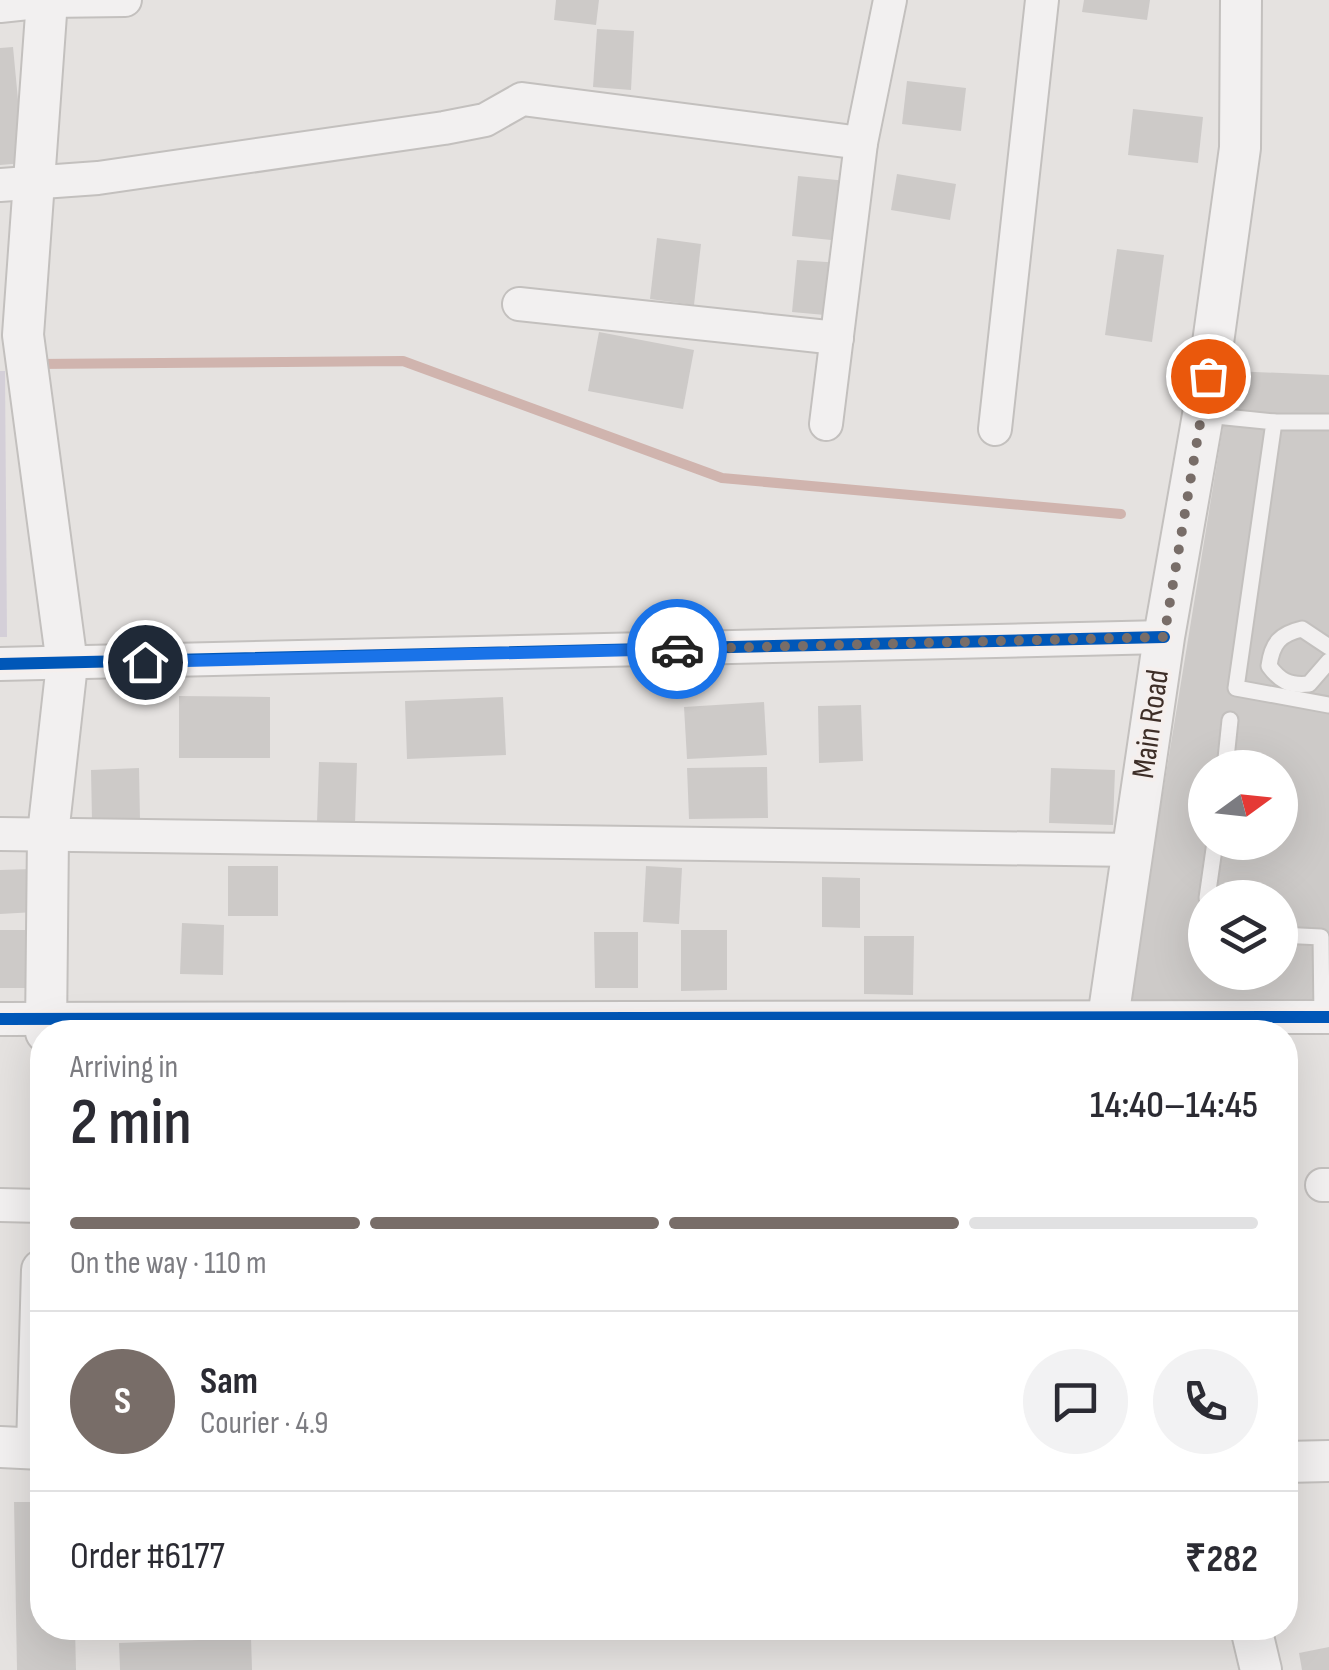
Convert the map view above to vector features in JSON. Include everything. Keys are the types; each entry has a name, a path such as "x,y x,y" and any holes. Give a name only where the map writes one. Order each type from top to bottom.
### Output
{"street":[{"path":"0,6 47,0 126,0"},
{"path":"46,1020 48,834 67,664 23,335 17,183 47,0"},
{"path":"826,424 861,143 890,0"},
{"path":"995,429 1042,0"},
{"name":"Main Road","path":"1108,1020 1164,637 1204,414 1240,148 1241,0"},
{"path":"17,183 98,178 444,128 485,120 522,99 861,143"},
{"path":"518,304 837,338"},
{"path":"0,664 1164,637"},
{"path":"0,834 1132,850"},
{"path":"1216,1020 1325,1016"},
{"path":"0,1020 30,1024"},
{"path":"0,1205 30,1206"},
{"path":"27,1448 30,1412"},
{"path":"1298,1462 1329,1461"},
{"path":"1255,1640 1261,1670"}],"lane":[{"path":"1204,414 1274,422 1329,422"},
{"path":"1274,422 1236,688 1289,690 1329,704"},
{"path":"1289,690 1269,666 1272,649 1283,634 1302,628 1329,647"},
{"path":"1289,690 1309,684 1329,661"},
{"path":"1227,750 1230,720"},
{"path":"1298,936 1320,937 1325,1016"}],"shaded area":[{"path":"0,371 5,371 7,637 0,637"}],"building":[{"path":"556,0 599,0 596,25 554,20"},
{"path":"1084,0 1150,0 1147,20 1082,12"},
{"path":"597,29 634,31 631,90 593,87"},
{"path":"13,47 24,163 0,165 0,48"},
{"path":"907,81 966,88 961,131 902,124"},
{"path":"1133,109 1203,117 1198,163 1128,155"},
{"path":"897,174 956,184 950,220 891,210"},
{"path":"798,176 847,181 841,241 792,236"},
{"path":"657,238 701,244 694,305 650,299"},
{"path":"1117,249 1164,255 1152,342 1105,335"},
{"path":"797,260 841,263 836,316 792,312"},
{"path":"599,332 694,350 683,409 588,391"},
{"path":"1232,371 1329,375 1329,1002 1129,1000"},
{"path":"179,696 270,697 270,758 179,758"},
{"path":"503,697 506,755 407,759 405,701"},
{"path":"764,702 767,755 687,759 684,707"},
{"path":"861,705 863,761 819,763 818,706"},
{"path":"319,762 357,763 355,824 317,822"},
{"path":"767,767 768,818 689,819 687,768"},
{"path":"139,768 140,820 92,821 91,770"},
{"path":"1051,768 1115,770 1113,825 1049,823"},
{"path":"228,866 278,866 278,916 228,916"},
{"path":"646,866 682,868 679,924 643,922"},
{"path":"33,869 35,912 0,914 0,870"},
{"path":"822,877 860,878 860,928 822,927"},
{"path":"182,923 224,925 223,975 180,974"},
{"path":"0,930 38,930 38,988 0,988"},
{"path":"681,930 727,930 727,990 681,991"},
{"path":"594,932 638,932 638,988 595,988"},
{"path":"864,936 914,936 913,995 864,994"},
{"path":"14,1502 30,1502 30,1640 75,1640 76,1670 17,1670"},
{"path":"251,1640 252,1670 120,1670 119,1643"},
{"path":"1329,1647 1329,1670 1302,1670 1299,1653"}],"waterway":[{"path":"35,364 403,361 722,478 1121,514"}],"cycle path":[{"path":"0,664 1164,637"},
{"path":"0,1019 1329,1017"}],"way so far":[{"path":"677,649 1164,637 1208,376"}],"route":[{"path":"145,662 677,649"}]}
